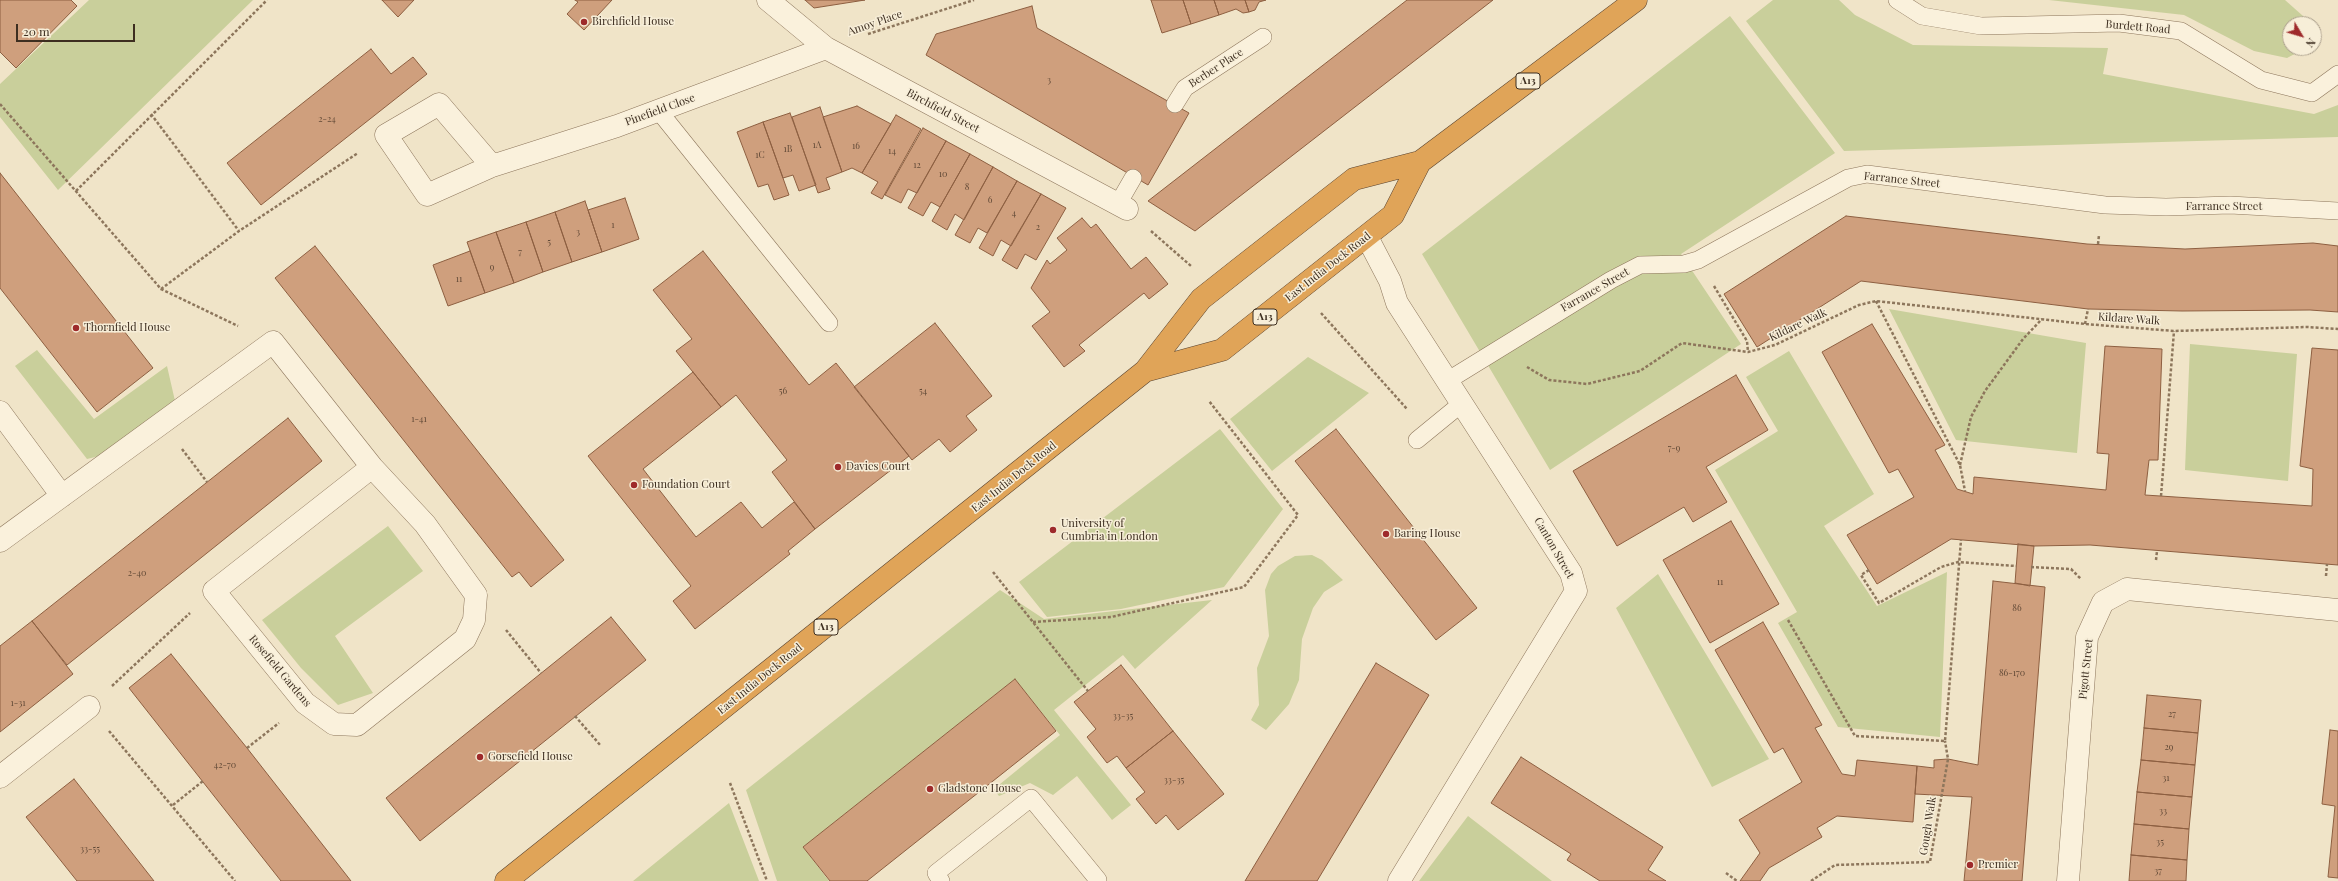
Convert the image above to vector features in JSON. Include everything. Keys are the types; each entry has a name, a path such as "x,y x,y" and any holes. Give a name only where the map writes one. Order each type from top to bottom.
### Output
{"highway":[{"name":"East India Dock Road","path":"506,881 1145,371 1201,299 1354,179 1420,162 1636,0"},
{"name":"East India Dock Road","path":"1145,371 1222,350 1393,215 1420,162"}],"street":[{"name":"Birchfield Street","path":"768,0 826,48 1122,207"},
{"name":"Pinefield Close","path":"386,135 427,194 492,166 658,110 826,48"},
{"path":"386,135 439,104 492,166"},
{"name":"Canton Street","path":"1367,237 1390,281 1397,304 1567,567 1576,591 1399,881"},
{"path":"0,541 273,342 372,467 424,524 476,595"},
{"path":"0,412 62,496"},
{"path":"214,591 372,467"},
{"path":"2103,602 2127,589 2338,610"},
{"name":"Rosefield Gardens","path":"214,591 305,703 334,724 358,725 465,639 474,620 476,595"},
{"name":"Pigott Street","path":"2068,881 2087,637 2103,602"},
{"path":"0,777 89,707"}],"lane":[{"name":"Burdett Road","path":"1897,0 1922,16 1981,26 2119,23 2182,31 2212,52 2261,80 2312,93 2338,74"},
{"name":"Berber Place","path":"1175,104 1185,88 1264,37"},
{"path":"658,110 830,324"},
{"name":"Farrance Street","path":"1447,381 1591,292 1640,265 1684,264 1698,260 1848,178 1867,174 2105,205 2166,207 2230,205 2338,211"},
{"path":"1122,207 1133,178"},
{"path":"1417,440 1462,404"},
{"path":"941,881 936,872 1031,798 1098,880 1097,881"}],"path":[{"path":"76,191 151,114 267,0"},
{"name":"Amoy Place","path":"826,48 974,0"},
{"path":"0,104 161,289 273,342"},
{"path":"151,114 239,231"},
{"path":"161,289 239,231 386,135"},
{"path":"1148,228 1193,267"},
{"path":"1698,260 1747,341 1748,352"},
{"path":"1876,301 1960,465 1965,491"},
{"name":"Kildare Walk","path":"1523,365 1549,380 1587,384 1640,371 1682,343 1748,352 1775,345 1859,305 1876,301 2085,324 2174,330 2307,326 2338,329"},
{"path":"2085,324 2088,309"},
{"path":"1320,312 1410,412"},
{"path":"1960,465 1971,417 1985,391 2023,339 2042,319"},
{"name":"Kildare Walk","path":"2161,496 2174,330"},
{"path":"1033,622 1111,617 1244,587 1298,515 1209,401"},
{"path":"161,424 207,482"},
{"path":"1788,620 1855,736 1945,741 1958,562 1961,540"},
{"path":"1869,570 1861,575 1879,603 1941,567 1958,562 2016,566"},
{"path":"2031,567 2071,569 2103,602"},
{"path":"993,572 1088,691"},
{"path":"214,591 89,707 235,881"},
{"path":"476,595 541,673"},
{"path":"246,748 305,703"},
{"path":"575,716 601,746"},
{"name":"Gough Walk","path":"1811,881 1835,865 1930,862 1948,759 1945,741"},
{"path":"172,805 203,782"},
{"path":"730,783 767,881"},
{"path":"1726,873 1737,881"}],"green space":[{"path":"89,0 253,0 58,190 0,117 0,84"},
{"path":"1773,0 1839,0 1855,15 1913,45 2108,48 2103,74 2314,114 2338,105 2338,137 1844,151 1746,21"},
{"path":"2049,0 2285,0 2303,16 2282,16 2282,56 2291,56 2287,58 2254,51 2184,15"},
{"path":"1730,16 1835,153 1681,254 1741,344 1550,470 1422,254"},
{"path":"1889,309 2086,343 2077,453 1956,440"},
{"path":"2190,344 2297,354 2288,481 2185,470"},
{"path":"37,350 94,419 167,366 175,401 103,455 87,459 15,366"},
{"path":"1789,351 1874,494 1824,526 1877,606 1947,572 1940,737 1838,727 1778,623 1797,612 1715,470 1778,431 1746,377"},
{"path":"1308,357 1369,393 1272,471 1230,419"},
{"path":"1220,429 1283,509 1224,587 1121,609 1047,617 1019,582"},
{"path":"388,526 423,571 335,636 373,693 338,705 301,668 262,620"},
{"path":"1312,555 1322,560 1343,580 1324,592 1313,608 1302,639 1299,680 1289,704 1266,730 1251,720 1259,705 1257,668 1269,636 1265,590 1271,574 1278,566 1295,556"},
{"path":"1658,574 1769,759 1712,787 1616,608"},
{"path":"1000,590 1044,619 1212,600 1135,669 1123,655 1054,710 1131,805 1112,820 1077,776 1053,795 1030,783 999,796 994,789 1060,735 1015,679 803,847 829,881 777,881 746,790"},
{"path":"729,803 759,881 633,881"},
{"path":"1468,816 1552,881 1419,881"}],"building":[{"path":"0,0 71,0 77,6 16,68 0,52"},
{"path":"382,0 414,0 398,17"},
{"name":"Birchfield House","path":"575,0 612,0 584,30 567,14 578,2"},
{"path":"805,0 865,0 814,8"},
{"path":"1151,0 1183,0 1191,24 1162,33"},
{"path":"1183,0 1214,0 1219,15 1191,24"},
{"path":"1214,0 1245,0 1249,12 1243,13 1236,9 1219,15"},
{"path":"1245,0 1266,0 1259,2 1255,10 1249,12"},
{"path":"1407,0 1493,0 1195,231 1148,201"},
{"path":"1032,6 1037,28 1189,113 1148,185 926,55 936,34"},
{"path":"371,49 391,74 413,57 427,74 261,205 227,163"},
{"path":"857,106 891,124 862,173 852,168 842,172 823,117"},
{"path":"820,107 842,172 826,178 830,189 818,193 792,117"},
{"path":"790,113 816,185 799,191 793,175 783,178 763,122"},
{"path":"896,115 921,129 882,199 871,193 878,182 862,173"},
{"path":"763,122 789,195 774,200 768,184 758,187 737,132"},
{"path":"923,128 946,141 917,193 908,189 901,203 885,195"},
{"path":"946,141 970,154 940,207 931,202 923,216 908,208"},
{"path":"970,154 993,167 964,220 955,214 947,230 932,221"},
{"path":"993,167 1017,181 987,233 978,228 970,243 955,235"},
{"name":"Thornfield House","path":"0,173 153,368 97,412 0,288"},
{"path":"1017,181 1041,194 1011,246 1001,240 993,256 979,248"},
{"path":"1041,194 1066,208 1036,260 1025,254 1017,269 1002,260"},
{"path":"625,198 639,239 602,252 588,210"},
{"path":"585,201 602,252 572,262 555,212"},
{"path":"555,212 572,262 543,272 526,222"},
{"path":"1846,216 2087,244 2185,249 2313,243 2338,246 2338,312 2310,310 2182,311 2088,309 1861,281 1757,347 1724,294"},
{"path":"1082,218 1091,228 1096,224 1131,269 1146,257 1168,284 1149,299 1144,293 1079,345 1085,351 1064,367 1032,326 1050,312 1031,288 1047,260 1050,264 1067,250 1057,238"},
{"path":"526,222 543,272 514,283 496,232"},
{"path":"496,232 514,283 485,293 467,242"},
{"path":"315,246 564,560 531,587 519,572 512,577 275,278"},
{"path":"470,251 485,293 448,306 433,265"},
{"name":"Davies Court","path":"703,251 809,385 836,363 909,456 815,529 772,472 787,460 736,395 721,407 676,351 692,339 653,290"},
{"path":"935,323 992,396 966,416 977,430 950,452 939,439 912,460 854,387"},
{"path":"1872,324 1945,445 1935,450 1957,489 1973,494 1974,477 2106,490 2109,454 2097,453 2105,346 2162,349 2158,460 2149,460 2145,495 2312,506 2313,469 2300,466 2312,348 2338,350 2338,565 2090,545 2034,546 1951,539 1877,584 1847,535 1914,497 1898,469 1889,473 1822,352"},
{"name":"Foundation Court","path":"693,372 721,407 643,469 696,537 741,502 762,528 794,502 815,529 788,551 790,554 695,629 673,601 691,586 588,456"},
{"path":"1736,375 1768,430 1706,467 1727,502 1693,522 1684,507 1617,546 1573,471"},
{"path":"288,418 322,461 67,665 32,621"},
{"name":"Baring House","path":"1336,429 1477,608 1436,640 1295,461"},
{"path":"1731,521 1779,604 1710,643 1663,560"},
{"path":"2018,544 2034,546 2030,586 2015,583"},
{"path":"1993,581 2045,587 2022,881 1964,881 1972,797 1915,794 1917,766 1934,768 1934,760 1948,759 1978,765"},
{"name":"Gorsefield House","path":"611,617 646,660 420,841 386,798"},
{"path":"32,621 73,674 0,732 0,646"},
{"path":"1763,622 1822,725 1815,728 1842,774 1855,776 1857,760 1917,766 1913,822 1837,816 1817,828 1822,837 1769,868 1760,881 1740,881 1760,853 1739,820 1802,782 1783,748 1774,753 1715,650"},
{"path":"171,654 351,881 281,881 129,688"},
{"path":"1376,663 1429,695 1317,881 1245,881"},
{"path":"1121,665 1173,731 1126,768 1117,756 1107,763 1087,737 1096,729 1074,702"},
{"name":"Gladstone House","path":"1015,679 1056,731 867,881 830,881 803,847"},
{"path":"2147,695 2201,700 2198,733 2144,728"},
{"path":"2144,728 2198,733 2195,765 2141,760"},
{"path":"2330,730 2338,731 2338,878 2328,877 2335,806 2322,804"},
{"path":"1173,731 1224,794 1178,830 1166,815 1156,824 1136,799 1145,792 1126,768"},
{"path":"1521,757 1663,847 1648,870 1666,881 1600,881 1567,860 1571,854 1491,803"},
{"path":"2141,760 2195,765 2192,797 2137,792"},
{"path":"74,779 154,881 77,881 26,817"},
{"path":"2137,792 2192,797 2189,829 2134,824"},
{"path":"2134,824 2189,829 2187,860 2131,855"},
{"path":"2131,855 2187,860 2186,881 2129,881"}],"place":[{"name":"Birchfield House","path":"584,22"},
{"name":"Thornfield House","path":"76,328"},
{"name":"Davies Court","path":"838,467"},
{"name":"Foundation Court","path":"634,485"},
{"name":"University of Cumbria in London","path":"1053,530"},
{"name":"Baring House","path":"1386,534"},
{"name":"Gorsefield House","path":"480,757"},
{"name":"Gladstone House","path":"930,789"},
{"name":"Premier","path":"1970,865"}]}
